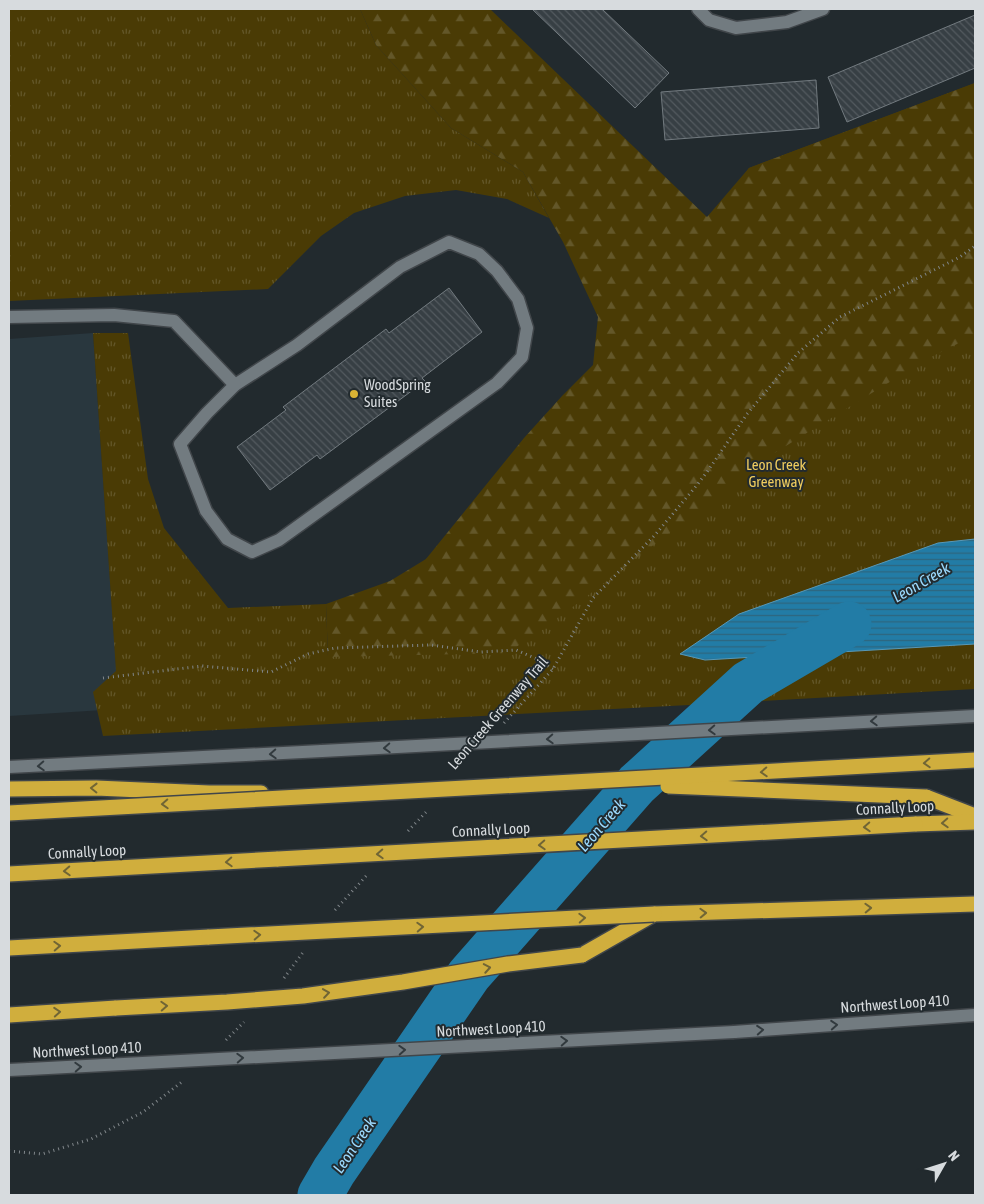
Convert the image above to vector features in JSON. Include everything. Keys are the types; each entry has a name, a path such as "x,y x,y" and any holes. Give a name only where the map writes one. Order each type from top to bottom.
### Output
{"highway":[{"path":"9,812 975,760"},
{"path":"9,789 96,788 209,792 335,792 620,784 926,797 975,816"},
{"name":"Connally Loop","path":"9,874 975,822"},
{"path":"9,948 654,914 975,904"},
{"path":"9,1015 303,996 403,982 508,964 582,955 654,914"}],"main road":[{"path":"698,9 709,20 736,28 787,22 823,9"},
{"path":"449,242 479,254 497,271 518,299 527,328 522,357 497,383 279,540 252,552 227,539 206,511 180,444 235,385 297,345 400,267 449,242"},
{"path":"9,317 114,315 174,321 235,385"},
{"path":"9,767 975,716"},
{"name":"Northwest Loop 410","path":"9,1070 734,1032 975,1015"}],"path":[{"name":"Leon Creek Greenway Trail","path":"500,728 553,669 594,598 655,535 697,485 747,414 798,353 840,317 960,256 975,246"},
{"path":"103,678 202,666 270,672 308,654 335,648 431,644 481,652 516,650 539,660 553,669"},
{"path":"402,838 429,809"},
{"path":"331,916 369,873"},
{"path":"280,983 308,946"},
{"path":"220,1046 248,1018"},
{"path":"9,1151 42,1154 91,1139 143,1112 185,1079"}],"shaded area":[{"path":"93,333 119,709 9,716 9,339"}],"green space":[{"path":"9,9 360,9 376,45 451,128 523,172 549,218 507,199 456,190 405,196 354,213 321,236 268,289 9,301"},
{"path":"360,9 490,9 707,217 749,168 975,83 975,335 927,359 768,457 578,603 508,653 328,657 326,604 390,581 426,559 524,438 593,365 598,317 563,242 523,172 451,128 376,45"},
{"name":"Leon Creek Greenway","path":"975,83 975,689 103,736 93,692 116,671 93,333 128,333 148,479 164,528 228,608 326,604 328,657 590,396 749,168"}],"water":[{"path":"975,539 975,644 705,660 680,654 739,614 938,543"}],"building":[{"path":"532,9 602,9 669,73 635,108"},
{"path":"975,15 975,68 847,122 828,77"},
{"path":"816,80 819,128 665,140 661,92"},
{"name":"WoodSpring Suites","path":"449,288 482,332 422,378 425,381 320,459 317,455 270,490 237,447 286,410 283,407 386,329 389,333"}],"waterway":[{"name":"Leon Creek","path":"320,1195 334,1171 469,975 637,784 748,683 849,624"}],"place":[{"name":"WoodSpring Suites","path":"354,394"}]}
